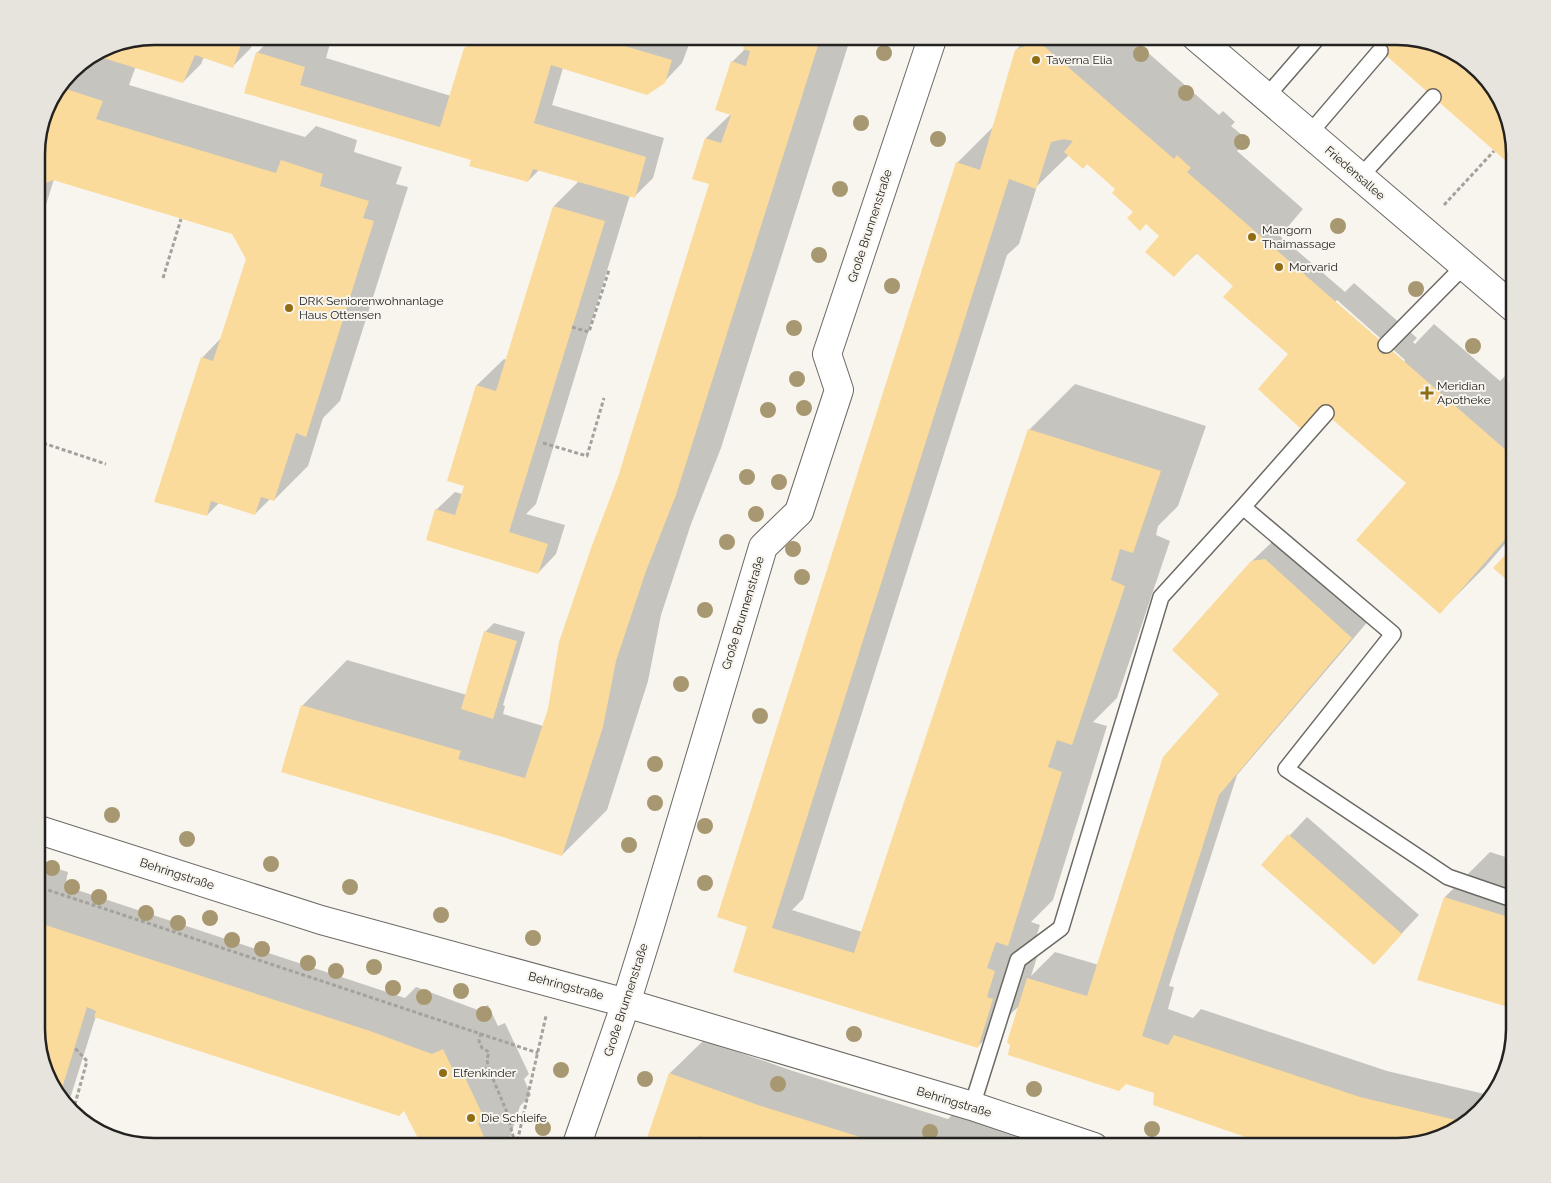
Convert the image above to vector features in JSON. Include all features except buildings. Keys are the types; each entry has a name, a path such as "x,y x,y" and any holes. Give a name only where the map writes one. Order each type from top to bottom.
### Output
{"street":[{"name":"Große Brunnenstraße","path":"579,1138 626,1003 763,546 799,512 839,390 827,354 929,45"},
{"name":"Friedensallee","path":"1205,45 1506,301"},
{"name":"Behringstraße","path":"45,832 321,920 626,1003 972,1106 1067,1138"}],"lane":[{"path":"1266,97 1311,45"},
{"path":"1309,134 1380,51"},
{"path":"1360,177 1433,98"},
{"path":"1386,345 1464,266"},
{"path":"972,1106 1018,960 1061,928 1161,597 1326,413"},
{"path":"1242,508 1393,634 1286,769 1448,877 1506,897"}],"path":[{"path":"1422,230 1494,151"},
{"path":"163,278 181,219"},
{"path":"572,327 589,332 609,270"},
{"path":"543,443 587,456 604,398"},
{"path":"45,444 106,464"},
{"path":"45,889 538,1053"},
{"path":"518,1138 554,984"},
{"path":"481,1033 479,1041 482,1048 489,1052 487,1059 488,1067 506,1110 514,1138"},
{"path":"74,1047 87,1061 75,1104"},
{"path":"464,1077 488,1067"}],"place":[{"name":"Taverna Elia","path":"1036,60"},
{"name":"Mangorn Thaimassage","path":"1252,237"},
{"name":"Morvarid","path":"1279,267"},
{"name":"DRK Seniorenwohnanlage Haus Ottensen","path":"289,308"},
{"name":"Meridian Apotheke","path":"1427,393"},
{"name":"Elfenkinder","path":"443,1073"},
{"name":"Die Schleife","path":"471,1118"}]}
